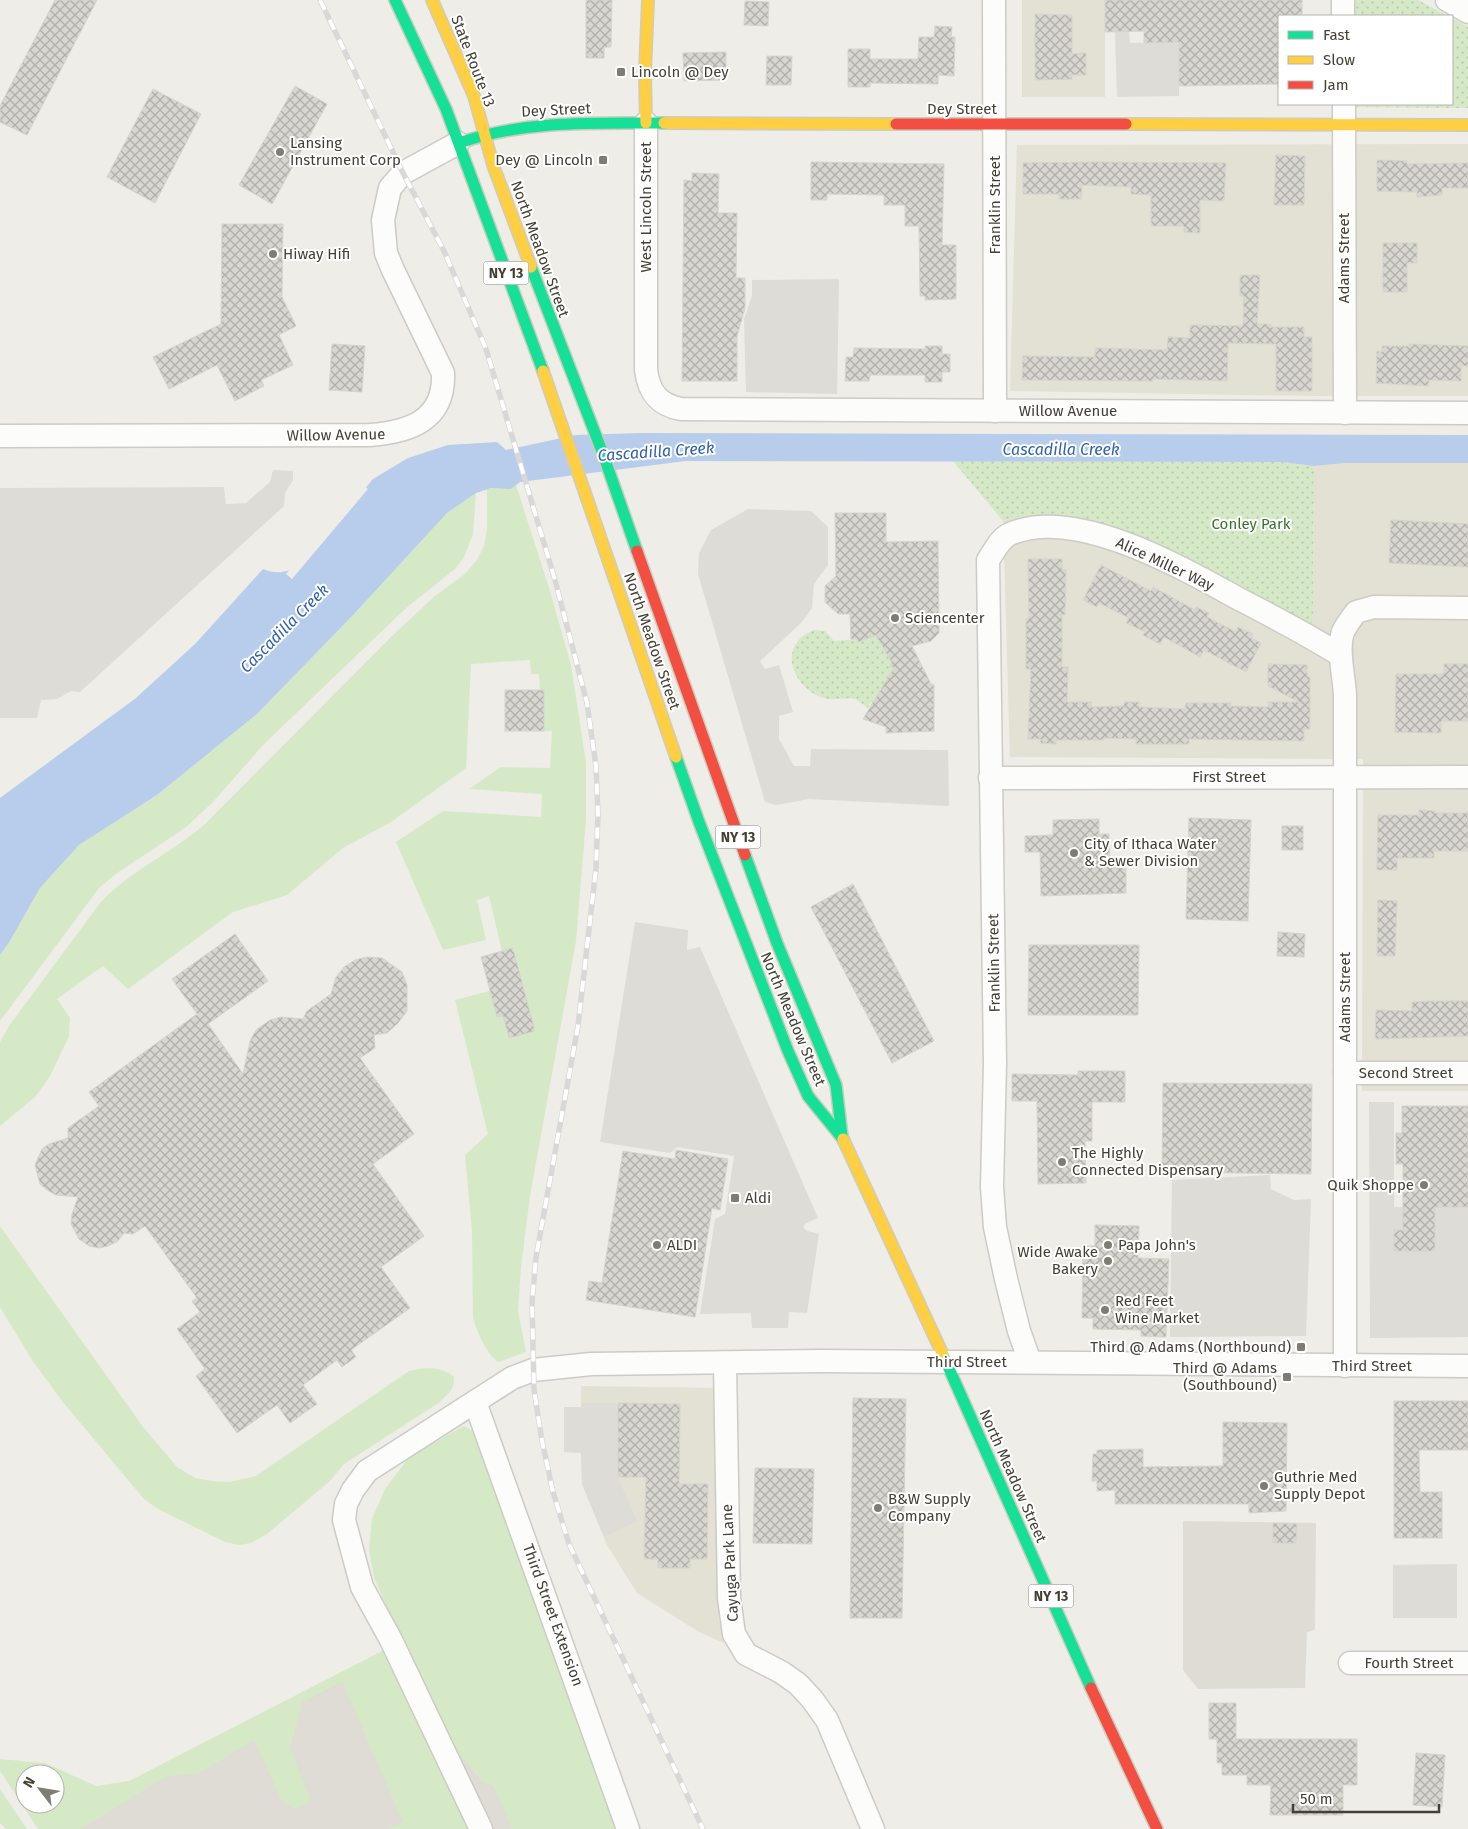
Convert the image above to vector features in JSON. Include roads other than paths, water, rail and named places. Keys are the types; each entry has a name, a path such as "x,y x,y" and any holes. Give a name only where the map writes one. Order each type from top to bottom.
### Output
{"main road":[{"name":"NY 13","path":"396,0 446,109 458,143"},
{"name":"State Route 13","path":"432,0 474,96 483,134"},
{"name":"West Lincoln Street","path":"646,124 645,72 648,0"},
{"name":"Dey Street","path":"458,143 483,134 517,127 560,124 995,124 1344,114 1468,125"},
{"name":"North Meadow Street","path":"483,134 544,304 580,391 707,752 777,943 836,1085 842,1136"},
{"name":"North Meadow Street","path":"458,143 554,402 687,789 756,974 808,1096 842,1136 946,1362 1101,1712 1157,1829"}],"street":[{"name":"Franklin Street","path":"994,0 995,411"},
{"path":"1343,0 1343,15"},
{"path":"1447,0 1468,12"},
{"name":"Adams Street","path":"1344,114 1345,413"},
{"name":"West Lincoln Street","path":"646,124 646,370 648,385 656,398 668,406"},
{"name":"Willow Avenue","path":"0,436 370,435 398,431 413,426 431,415 443,387 443,373 386,253 382,220 390,188 403,172 458,143"},
{"name":"Willow Avenue","path":"668,406 681,409 772,410 1468,413"},
{"name":"Alice Miller Way","path":"988,560 998,545 1009,534 1039,527 1080,530 1104,537 1175,565 1340,655"},
{"name":"Franklin Street","path":"988,560 995,1062 992,1187 996,1228 1006,1279 1019,1331 1030,1362"},
{"name":"Adams Street","path":"1345,1366 1344,672 1340,655 1344,630 1356,612 1374,607 1468,608"},
{"name":"First Street","path":"990,778 1468,777"},
{"name":"Second Street","path":"1345,1073 1468,1073"},
{"name":"Third Street","path":"480,1829 395,1649 362,1587 344,1520 346,1504 352,1490 367,1471 512,1378 534,1370 569,1365 725,1363 946,1362 1002,1364 1030,1362 1468,1366"},
{"name":"Cayuga Park Lane","path":"725,1363 729,1598 734,1634 746,1654 781,1672 812,1699 827,1720 873,1829"},
{"name":"Third Street Extension","path":"475,1402 628,1829"},
{"name":"Fourth Street","path":"1350,1663 1468,1663"}],"water":[{"name":"Cascadilla Creek","path":"641,433 1468,435 1468,463 1345,463 1314,466 1282,462 686,461 520,482 511,489 491,488 476,493 447,513 355,613 257,714 157,795 79,845 40,888 0,955 0,798 136,698 196,643 263,569 282,572 300,566 373,479 408,458 448,445 497,442 506,450 576,435"}],"railway":[{"path":"320,0 403,173 444,251 486,349 555,580 587,703 596,766 598,814 596,868 578,1026 536,1257 532,1302 534,1390 553,1492 569,1544 703,1829"}],"place":[{"name":"Lincoln @ Dey","path":"621,72"},
{"name":"Lansing Instrument Corp","path":"280,152"},
{"name":"Dey @ Lincoln","path":"603,160"},
{"name":"Hiway Hifi","path":"273,254"},
{"name":"Sciencenter","path":"895,618"},
{"name":"City of Ithaca Water & Sewer Division","path":"1074,853"},
{"name":"The Highly Connected Dispensary","path":"1062,1162"},
{"name":"Quik Shoppe","path":"1424,1185"},
{"name":"Aldi","path":"735,1198"},
{"name":"ALDI","path":"657,1245"},
{"name":"Papa John's","path":"1108,1245"},
{"name":"Wide Awake Bakery","path":"1108,1261"},
{"name":"Red Feet Wine Market","path":"1105,1310"},
{"name":"Third @ Adams (Northbound)","path":"1301,1347"},
{"name":"Third @ Adams (Southbound)","path":"1287,1377"},
{"name":"Guthrie Med Supply Depot","path":"1264,1486"},
{"name":"B&W Supply Company","path":"878,1508"}],"park label":[{"name":"Conley Park","path":"1251,524"}]}
